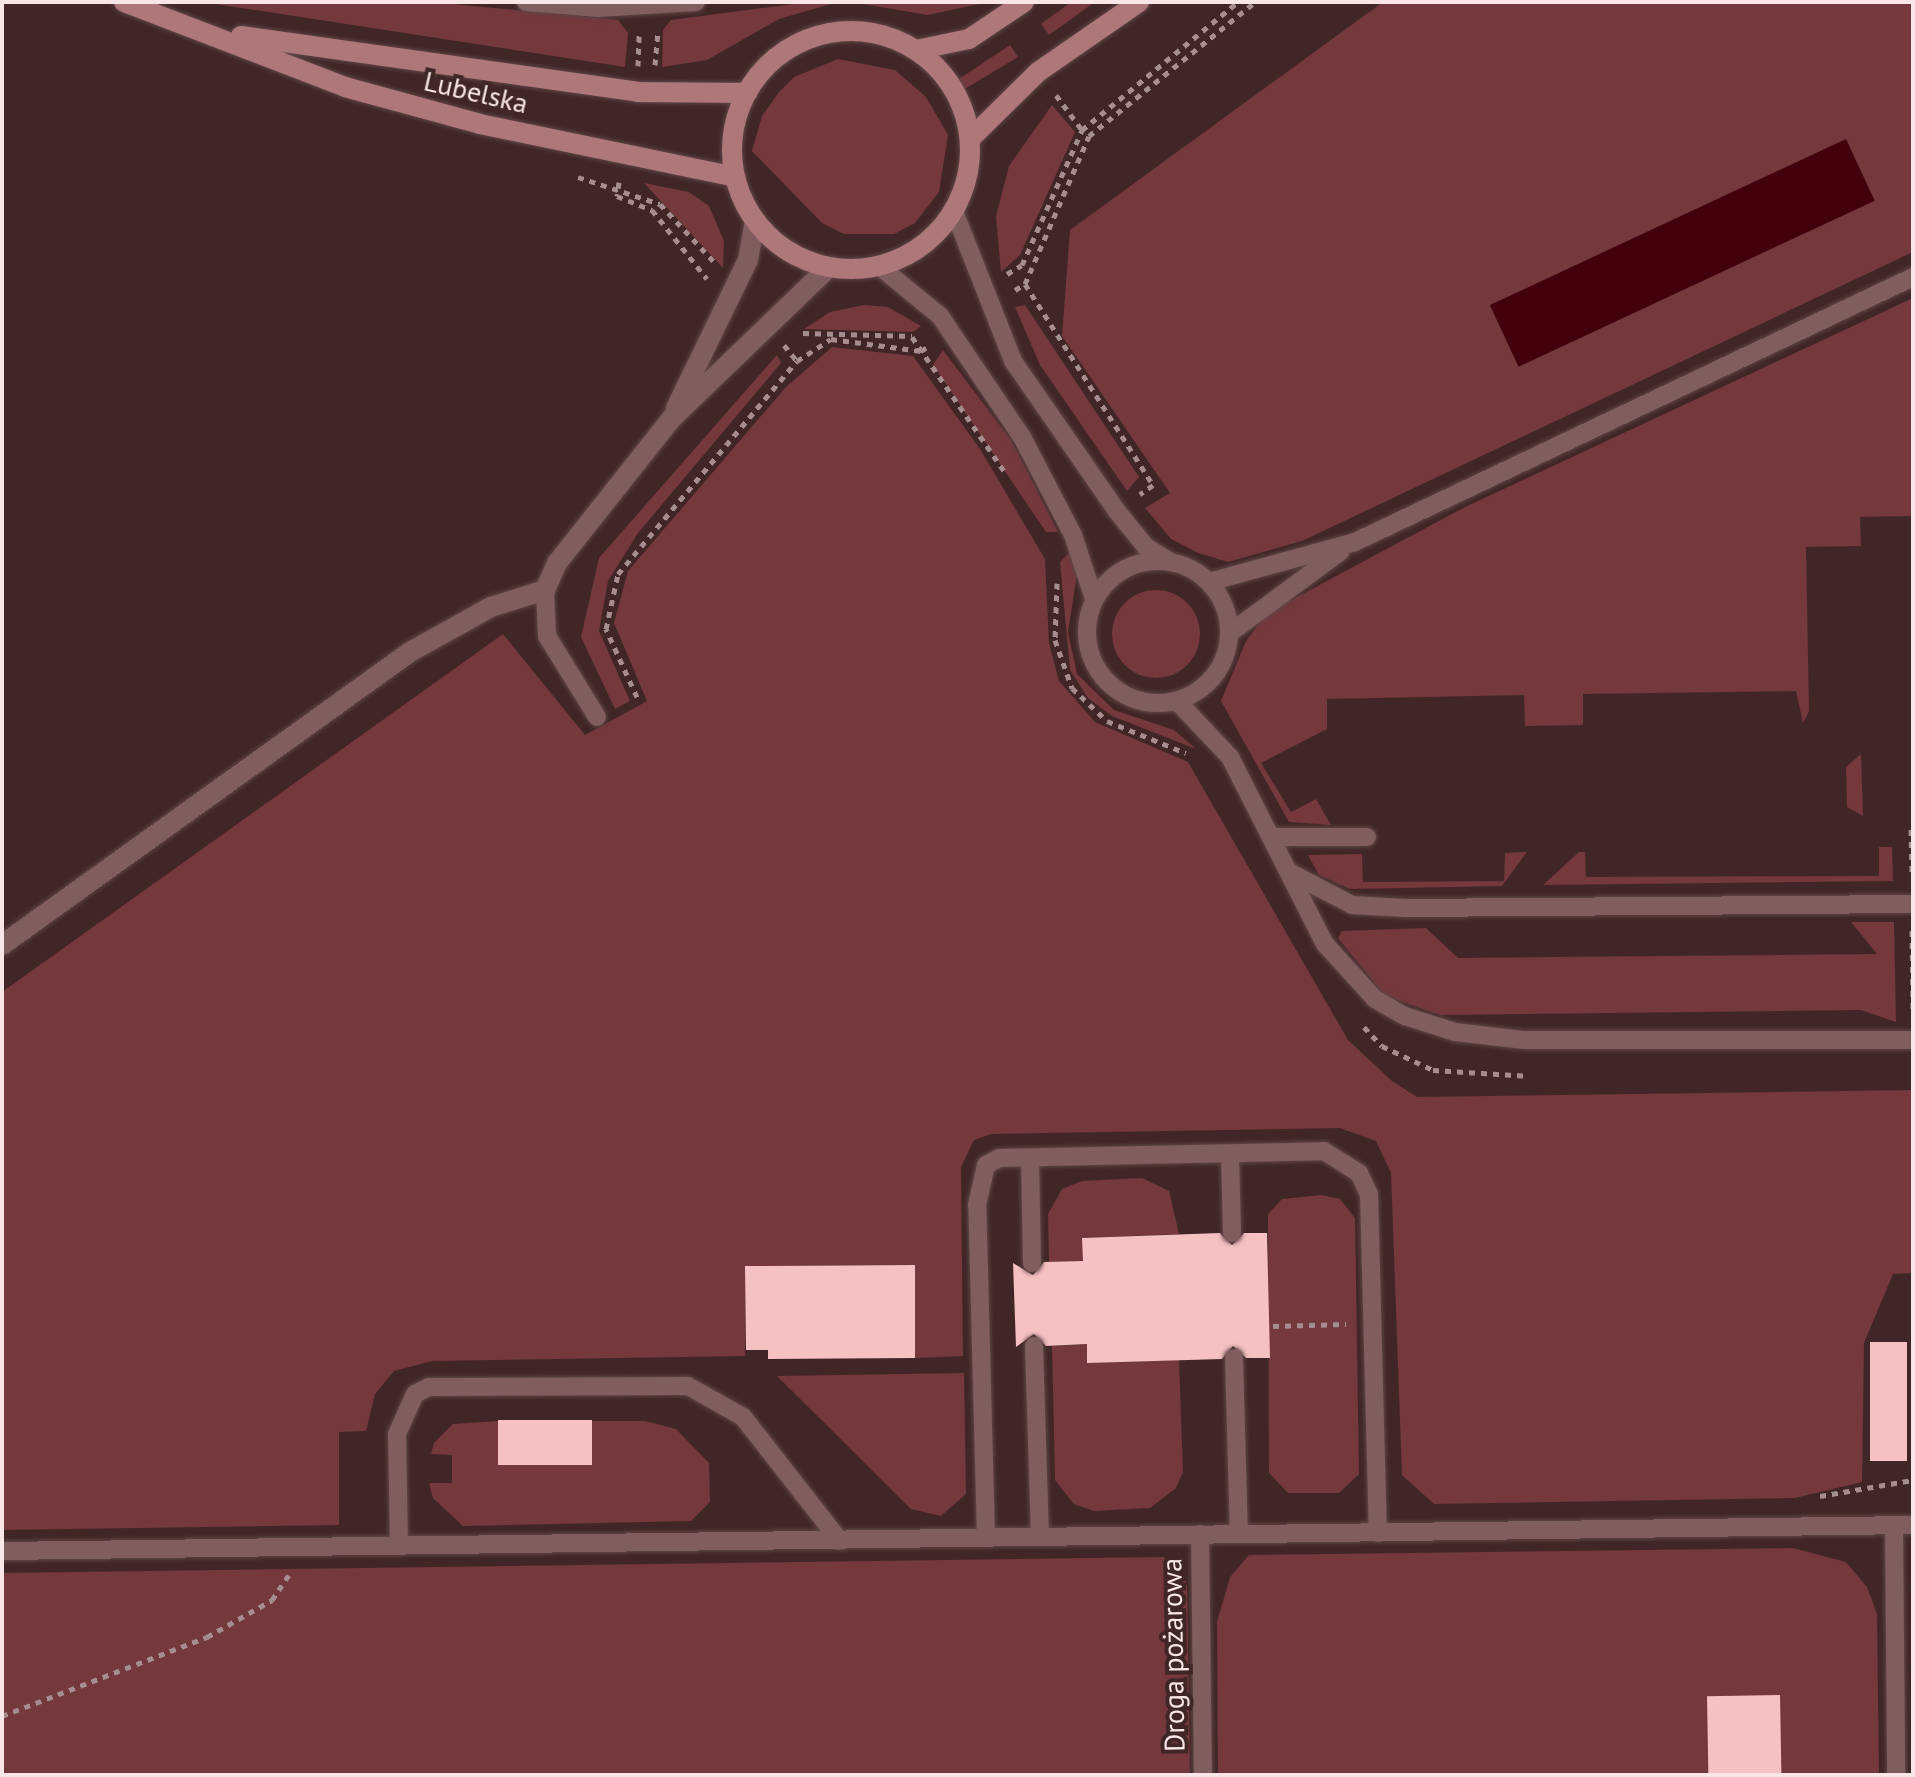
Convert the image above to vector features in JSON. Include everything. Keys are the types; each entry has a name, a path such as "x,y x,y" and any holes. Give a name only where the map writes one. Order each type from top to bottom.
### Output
{"main road":[{"name":"Lubelska","path":"124,2 213,32 375,96 735,177"},
{"path":"916,50 969,39 1024,2"},
{"path":"970,139 1038,72 1139,2"},
{"name":"Lubelska","path":"213,32 637,92 747,93"},
{"path":"870,33 916,50 958,98 970,139 967,177 954,211 929,240 879,266 829,267 788,251 755,221 735,177 733,134 747,93 778,56 822,35 870,33"}],"street":[{"path":"671,419 748,260 755,221"},
{"path":"2,945 410,652 491,607 545,590 557,563 671,419 829,267"}],"lane":[{"path":"526,2 598,8 696,2"},
{"path":"954,211 1013,361 1116,510 1146,547 1209,582 1230,633"},
{"path":"879,266 940,316 1022,437 1073,535 1094,599 1087,635 1097,670 1141,701 1177,701 1209,682 1230,633 1355,542"},
{"path":"1209,582 1355,542 1913,277"},
{"path":"1094,599 1135,564 1170,561"},
{"path":"545,590 547,636 597,717"},
{"path":"1177,701 1230,757 1312,923 1347,973 1405,1016 1455,1032 1523,1040 1913,1040"},
{"path":"1272,837 1367,837"},
{"path":"1289,872 1352,905 1405,908 1913,904"},
{"path":"986,1538 978,1178 999,1158 1324,1151 1359,1173 1369,1194 1378,1533"},
{"path":"1230,1155 1232,1233"},
{"path":"1030,1158 1032,1263"},
{"path":"1034,1346 1040,1537"},
{"path":"1234,1358 1239,1534"},
{"path":"399,1546 397,1434 415,1394 429,1387 688,1386 743,1417 840,1541"},
{"path":"2,1551 1913,1525"},
{"path":"1894,1526 1896,1775"},
{"name":"Droga pożarowa","path":"1200,1534 1203,1775"}],"path":[{"path":"1082,130 1238,2"},
{"path":"1101,124 1255,2"},
{"path":"1025,284 1153,485 1116,510"},
{"path":"637,697 606,629 618,574 797,361"},
{"path":"1273,1326 1373,1324"},
{"path":"1808,1499 1913,1480"},
{"path":"2,1716 207,1637 272,1600 307,1547"}],"shaded area":[{"path":"203,2 432,2 618,20 628,33 625,67"},
{"path":"809,2 838,2 779,19 707,60 662,67 663,30 671,20"},
{"path":"851,2 978,2 979,4 928,15"},
{"path":"1071,2 1095,2 1049,35 1041,24"},
{"path":"1383,2 1913,2 1913,252 1302,541 1228,562 1198,553 1171,539 1145,508 1170,493 1062,336 1070,230"},
{"path":"1010,45 1018,57 963,90 959,79"},
{"path":"838,59 895,70 926,97 948,135 939,192 915,223 894,234 844,234 822,223 752,151 762,116 779,92 794,77"},
{"path":"1052,105 1075,132 1020,255 1001,272 996,216 1009,166"},
{"path":"1846,139 1875,201 1519,367 1490,305"},
{"path":"644,183 689,192 709,206 724,241 723,268"},
{"path":"1913,298 1913,516 1860,517 1861,546 1806,547 1809,711 1803,723 1796,691 1583,694 1583,725 1525,726 1524,695 1327,699 1327,729 1261,763 1291,812 1316,799 1331,825 1289,822 1221,701 1246,641 1267,613 1465,507"},
{"path":"864,305 888,307 921,326 913,332 804,329 830,312"},
{"path":"1025,305 1139,477 1127,491 1040,365 1015,307"},
{"path":"832,347 913,356 980,449 1045,559 1049,643 1059,681 1095,722 1188,762 1348,1040 1392,1081 1417,1097 1913,1090 1913,1273 1893,1274 1864,1343 1862,1482 1795,1498 1434,1504 1402,1475 1391,1173 1376,1141 1340,1128 991,1134 974,1140 961,1167 963,1356 915,1358 914,1265 746,1266 745,1356 432,1361 394,1371 375,1394 366,1431 339,1432 339,1525 2,1530 2,992 503,634 585,735 647,701 614,623 628,571 786,387"},
{"path":"943,350 1011,440 1058,532 1046,532 933,365"},
{"path":"777,355 781,363 638,533 608,581 599,631 630,701 615,709 581,637 599,558"},
{"path":"1070,552 1078,568 1068,632 1077,674 1114,710 1174,730 1196,749 1112,716 1088,698 1070,670 1060,562"},
{"path":"1156,590 1173,593 1187,603 1197,617 1200,634 1197,651 1187,665 1173,675 1156,678 1139,675 1125,665 1115,651 1112,634 1115,617 1125,603 1139,593"},
{"path":"1861,754 1863,816 1847,807 1846,767"},
{"path":"1879,847 1892,847 1893,881 1543,885 1579,852 1585,852 1586,877 1879,876"},
{"path":"1527,852 1502,886 1350,889 1319,875 1308,855 1362,854 1363,882 1504,881 1505,853"},
{"path":"1851,922 1894,922 1896,1022 1861,1010 1440,1015 1385,996 1338,938 1342,931 1426,928 1458,958 1877,954"},
{"path":"1142,1178 1169,1191 1179,1234 1083,1238 1083,1261 1049,1262 1048,1214 1062,1189 1082,1181"},
{"path":"1321,1195 1340,1199 1355,1218 1359,1474 1339,1493 1288,1493 1269,1473 1268,1214 1282,1199"},
{"path":"1087,1344 1087,1362 1179,1360 1183,1472 1176,1488 1150,1508 1094,1511 1074,1504 1055,1480 1052,1346"},
{"path":"964,1373 966,1494 941,1516 911,1509 777,1376"},
{"path":"645,1421 676,1429 709,1463 710,1502 691,1521 463,1526 433,1498 429,1483 452,1483 452,1455 431,1454 434,1443 453,1424"},
{"path":"1793,1548 1846,1562 1867,1587 1877,1614 1879,1775 1218,1775 1217,1622 1230,1577 1249,1555"},
{"path":"1163,1557 1179,1564 1187,1586 1190,1775 2,1775 2,1573"}],"building":[{"path":"1220,1233 1232,1245 1244,1233 1267,1233 1270,1358 1246,1358 1233,1346 1222,1359 1087,1363 1087,1344 1046,1346 1034,1334 1016,1347 1013,1263 1033,1275 1044,1262 1083,1261 1082,1238"},
{"path":"915,1265 915,1358 768,1359 768,1350 746,1350 745,1266"},
{"path":"1870,1342 1907,1342 1907,1461 1870,1461"},
{"path":"498,1420 592,1420 592,1465 498,1465"},
{"path":"1780,1695 1781,1775 1708,1775 1707,1696"}]}
